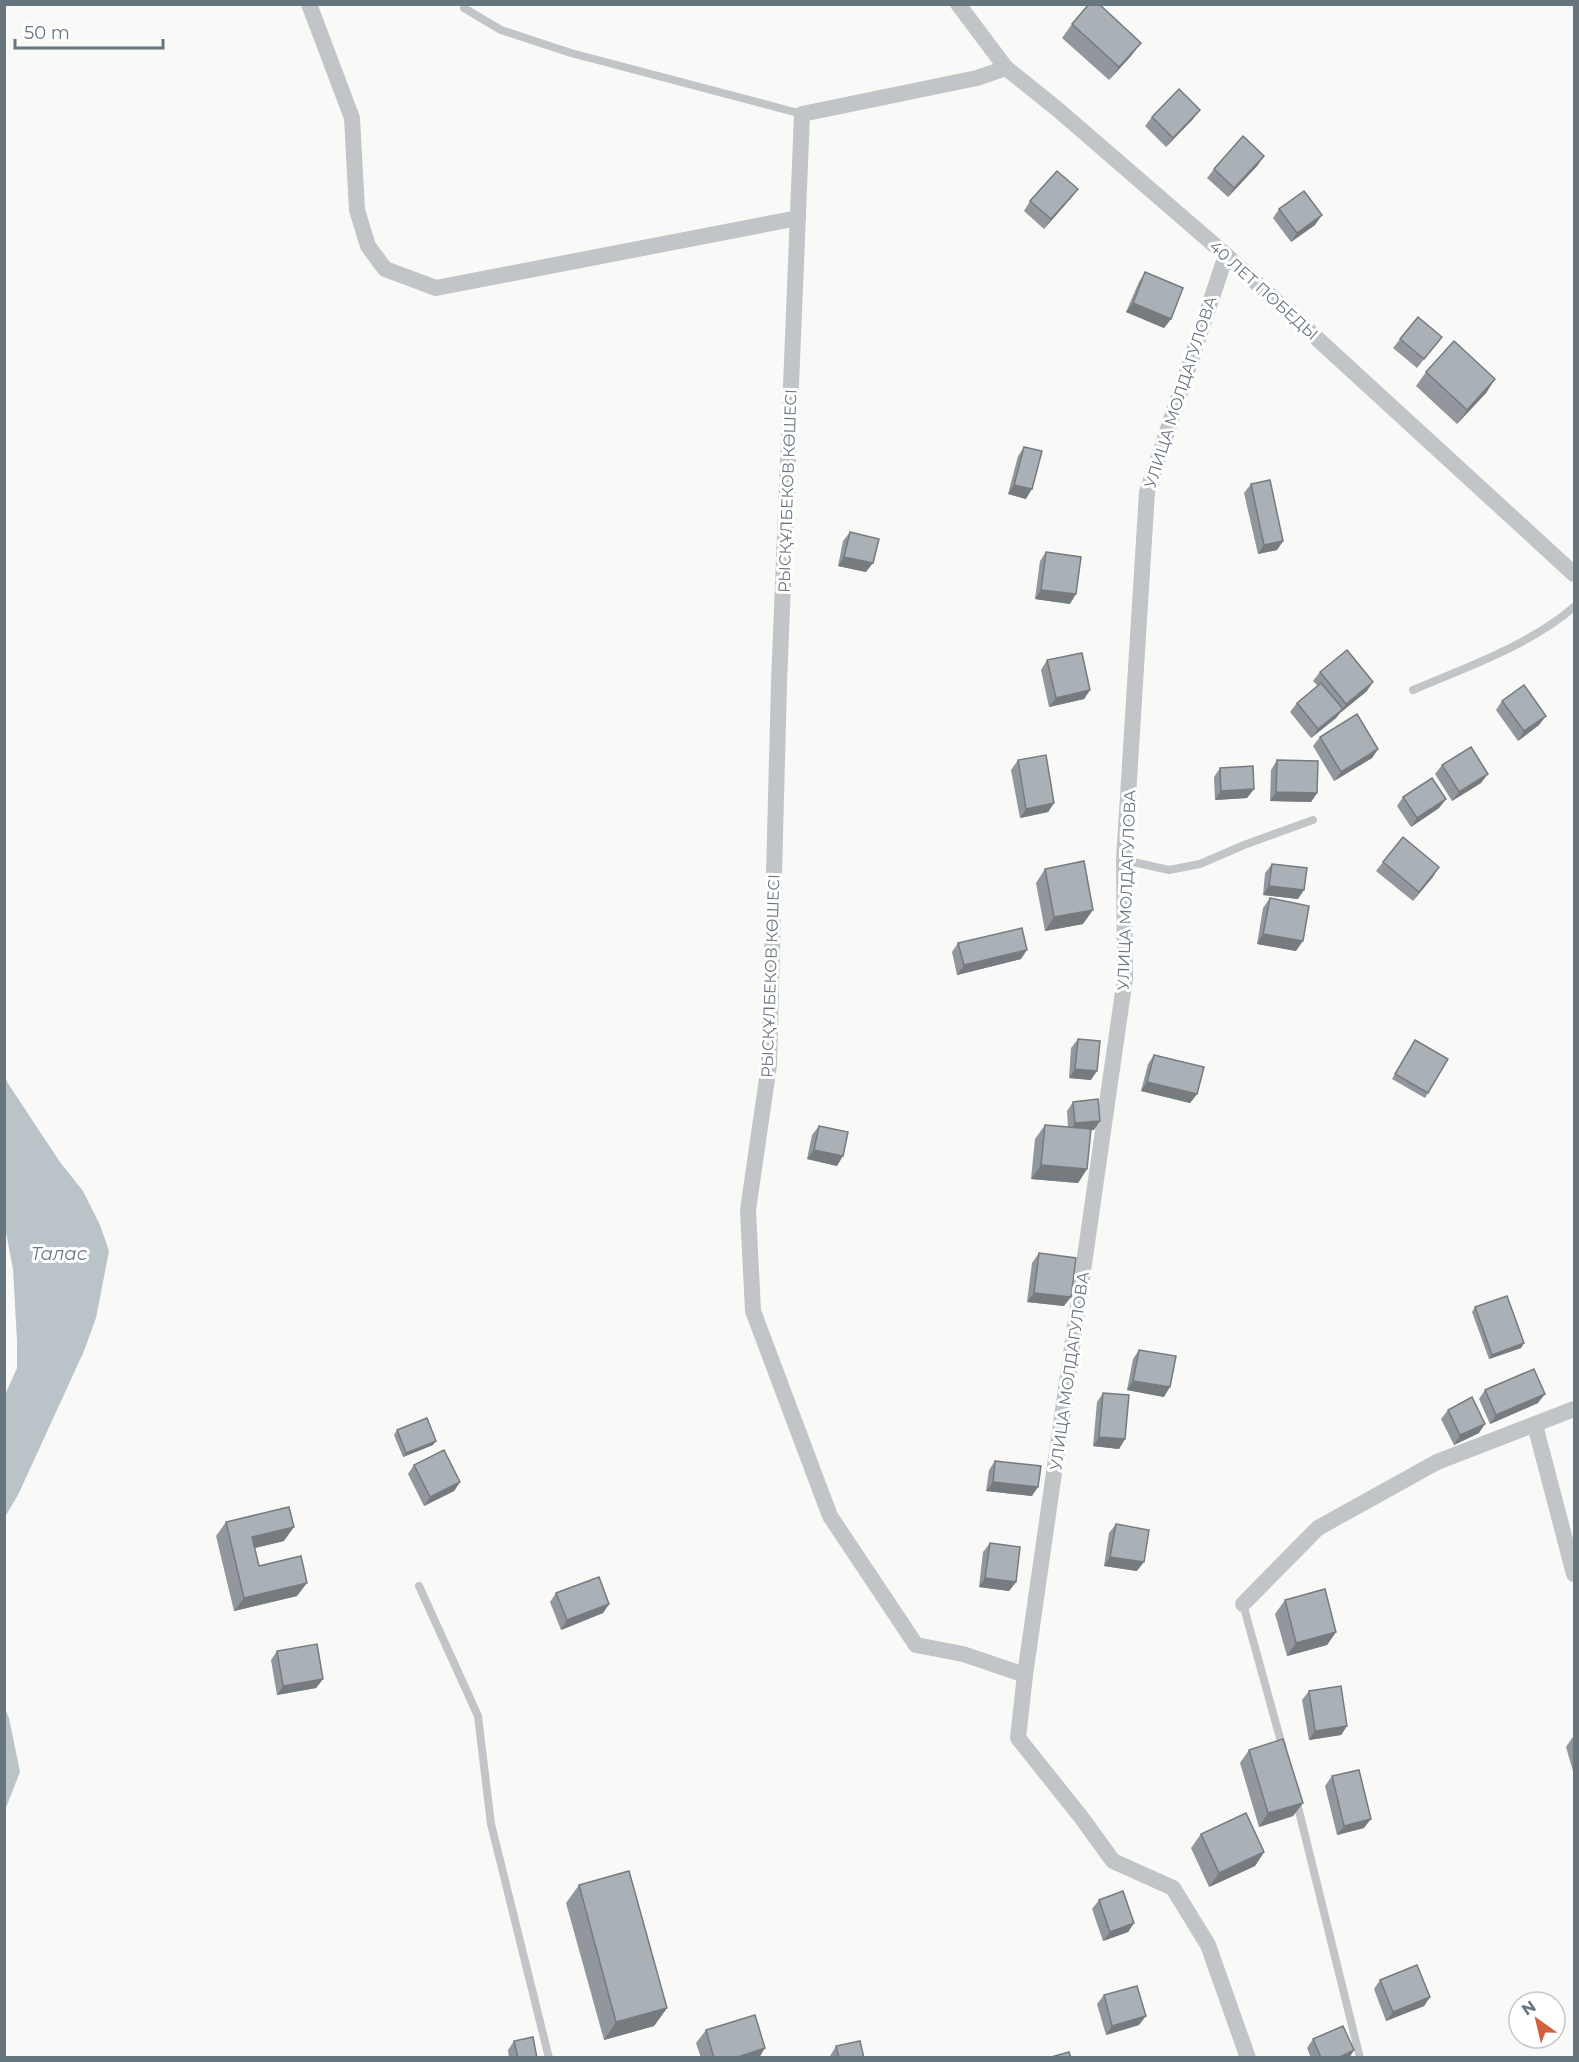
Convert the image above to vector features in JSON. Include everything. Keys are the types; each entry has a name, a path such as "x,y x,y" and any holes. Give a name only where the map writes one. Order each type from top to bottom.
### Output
{"street":[{"path":"309,4 352,118 357,210 368,246 385,269 436,288 798,218"},
{"name":"40 ЛЕТ ПОБЕДЫ","path":"958,4 1006,68 1056,108 1226,255 1575,574"},
{"path":"802,114 977,78 1006,68"},
{"name":"РЫСҚҰЛБЕКОВ КӨШЕСІ","path":"802,114 779,683 769,1065 748,1210 753,1311 830,1516 916,1645 963,1654 1025,1674"},
{"name":"УЛИЦА МОЛДАГУЛОВА","path":"1025,1674 1125,978 1124,860 1146,492 1226,255"},
{"path":"1243,1604 1318,1528 1437,1461 1575,1409"},
{"path":"1535,1425 1575,1574"},
{"path":"1025,1674 1018,1738 1113,1861 1173,1888 1208,1945 1248,2058"}],"lane":[{"path":"464,8 501,30 571,53 802,114"},
{"path":"1413,690 1489,658 1558,621 1575,607"},
{"path":"1124,860 1169,870 1200,864 1244,844 1313,820"},
{"path":"419,1586 478,1716 490,1824 549,2058"},
{"path":"1243,1604 1286,1761"},
{"path":"1295,1794 1360,2058"}],"water":[{"name":"Талас","path":"4,1075 60,1162 83,1191 100,1225 109,1251 96,1318 84,1351 18,1495 5,1517 5,1395 17,1368 17,1341 13,1269 4,1222"},
{"path":"4,1706 9,1718 20,1772 5,1810"}],"building":[{"path":"1089,4 1099,4 1141,43 1119,67 1072,24"},
{"path":"1179,89 1200,110 1173,138 1152,117"},
{"path":"1243,136 1264,156 1234,188 1214,169"},
{"path":"1057,171 1078,189 1051,219 1030,201"},
{"path":"1304,191 1322,215 1297,233 1279,209"},
{"path":"1145,272 1183,288 1171,319 1133,303"},
{"path":"1418,317 1442,337 1424,359 1400,339"},
{"path":"1454,341 1495,379 1467,410 1426,372"},
{"path":"1024,447 1042,451 1032,489 1014,485"},
{"path":"1270,480 1283,541 1264,545 1251,484"},
{"path":"850,532 879,539 873,563 844,557"},
{"path":"1046,552 1081,557 1076,594 1041,590"},
{"path":"1347,650 1373,682 1346,704 1320,672"},
{"path":"1082,653 1090,690 1056,698 1047,660"},
{"path":"1321,683 1343,709 1318,729 1297,703"},
{"path":"1524,685 1546,716 1524,731 1502,701"},
{"path":"1357,714 1378,749 1341,772 1320,737"},
{"path":"1471,747 1488,774 1459,792 1442,765"},
{"path":"1046,755 1054,803 1026,809 1018,760"},
{"path":"1277,760 1318,761 1317,793 1276,792"},
{"path":"1253,766 1254,789 1221,791 1220,768"},
{"path":"1432,778 1446,799 1417,818 1403,797"},
{"path":"1403,837 1439,867 1419,892 1383,862"},
{"path":"1084,861 1093,910 1054,917 1045,869"},
{"path":"1272,864 1307,868 1304,890 1269,886"},
{"path":"1270,898 1309,906 1303,941 1263,934"},
{"path":"1022,928 1027,950 964,965 958,943"},
{"path":"1078,1039 1100,1041 1097,1071 1075,1069"},
{"path":"1415,1040 1448,1059 1428,1093 1395,1074"},
{"path":"1154,1055 1204,1067 1197,1094 1147,1082"},
{"path":"1098,1099 1100,1121 1075,1123 1073,1102"},
{"path":"1045,1125 1091,1129 1087,1169 1041,1165"},
{"path":"819,1126 848,1132 843,1156 814,1150"},
{"path":"1039,1253 1076,1258 1071,1297 1034,1293"},
{"path":"1507,1296 1524,1343 1492,1355 1475,1307"},
{"path":"1139,1350 1176,1356 1170,1387 1133,1381"},
{"path":"1534,1369 1545,1394 1496,1415 1485,1390"},
{"path":"1103,1393 1129,1395 1125,1439 1099,1437"},
{"path":"1472,1397 1485,1424 1460,1435 1448,1410"},
{"path":"427,1418 436,1441 406,1453 397,1430"},
{"path":"444,1450 460,1482 430,1497 414,1465"},
{"path":"995,1461 1041,1466 1038,1487 993,1482"},
{"path":"289,1507 294,1527 252,1537 259,1566 301,1556 307,1583 244,1598 226,1522"},
{"path":"1116,1524 1149,1530 1144,1562 1110,1557"},
{"path":"990,1543 1020,1547 1016,1582 985,1578"},
{"path":"599,1577 609,1604 567,1620 556,1593"},
{"path":"1325,1589 1336,1632 1296,1643 1285,1600"},
{"path":"317,1644 323,1679 283,1686 277,1651"},
{"path":"1341,1686 1347,1726 1315,1731 1309,1691"},
{"path":"1283,1739 1303,1803 1268,1813 1249,1750"},
{"path":"1359,1770 1371,1819 1344,1826 1332,1776"},
{"path":"1246,1813 1264,1852 1219,1873 1201,1834"},
{"path":"629,1871 667,2008 616,2022 579,1885"},
{"path":"1123,1891 1134,1923 1110,1932 1099,1900"},
{"path":"1417,1965 1430,1997 1393,2012 1380,1980"},
{"path":"1137,1986 1146,2016 1112,2026 1104,1995"},
{"path":"755,2015 765,2048 735,2058 714,2058 706,2030"},
{"path":"1343,2026 1354,2050 1338,2058 1321,2058 1313,2039"},
{"path":"533,2037 537,2058 518,2058 514,2041"},
{"path":"860,2041 864,2058 839,2058 836,2046"},
{"path":"1069,2052 1071,2058 1048,2058"}]}
